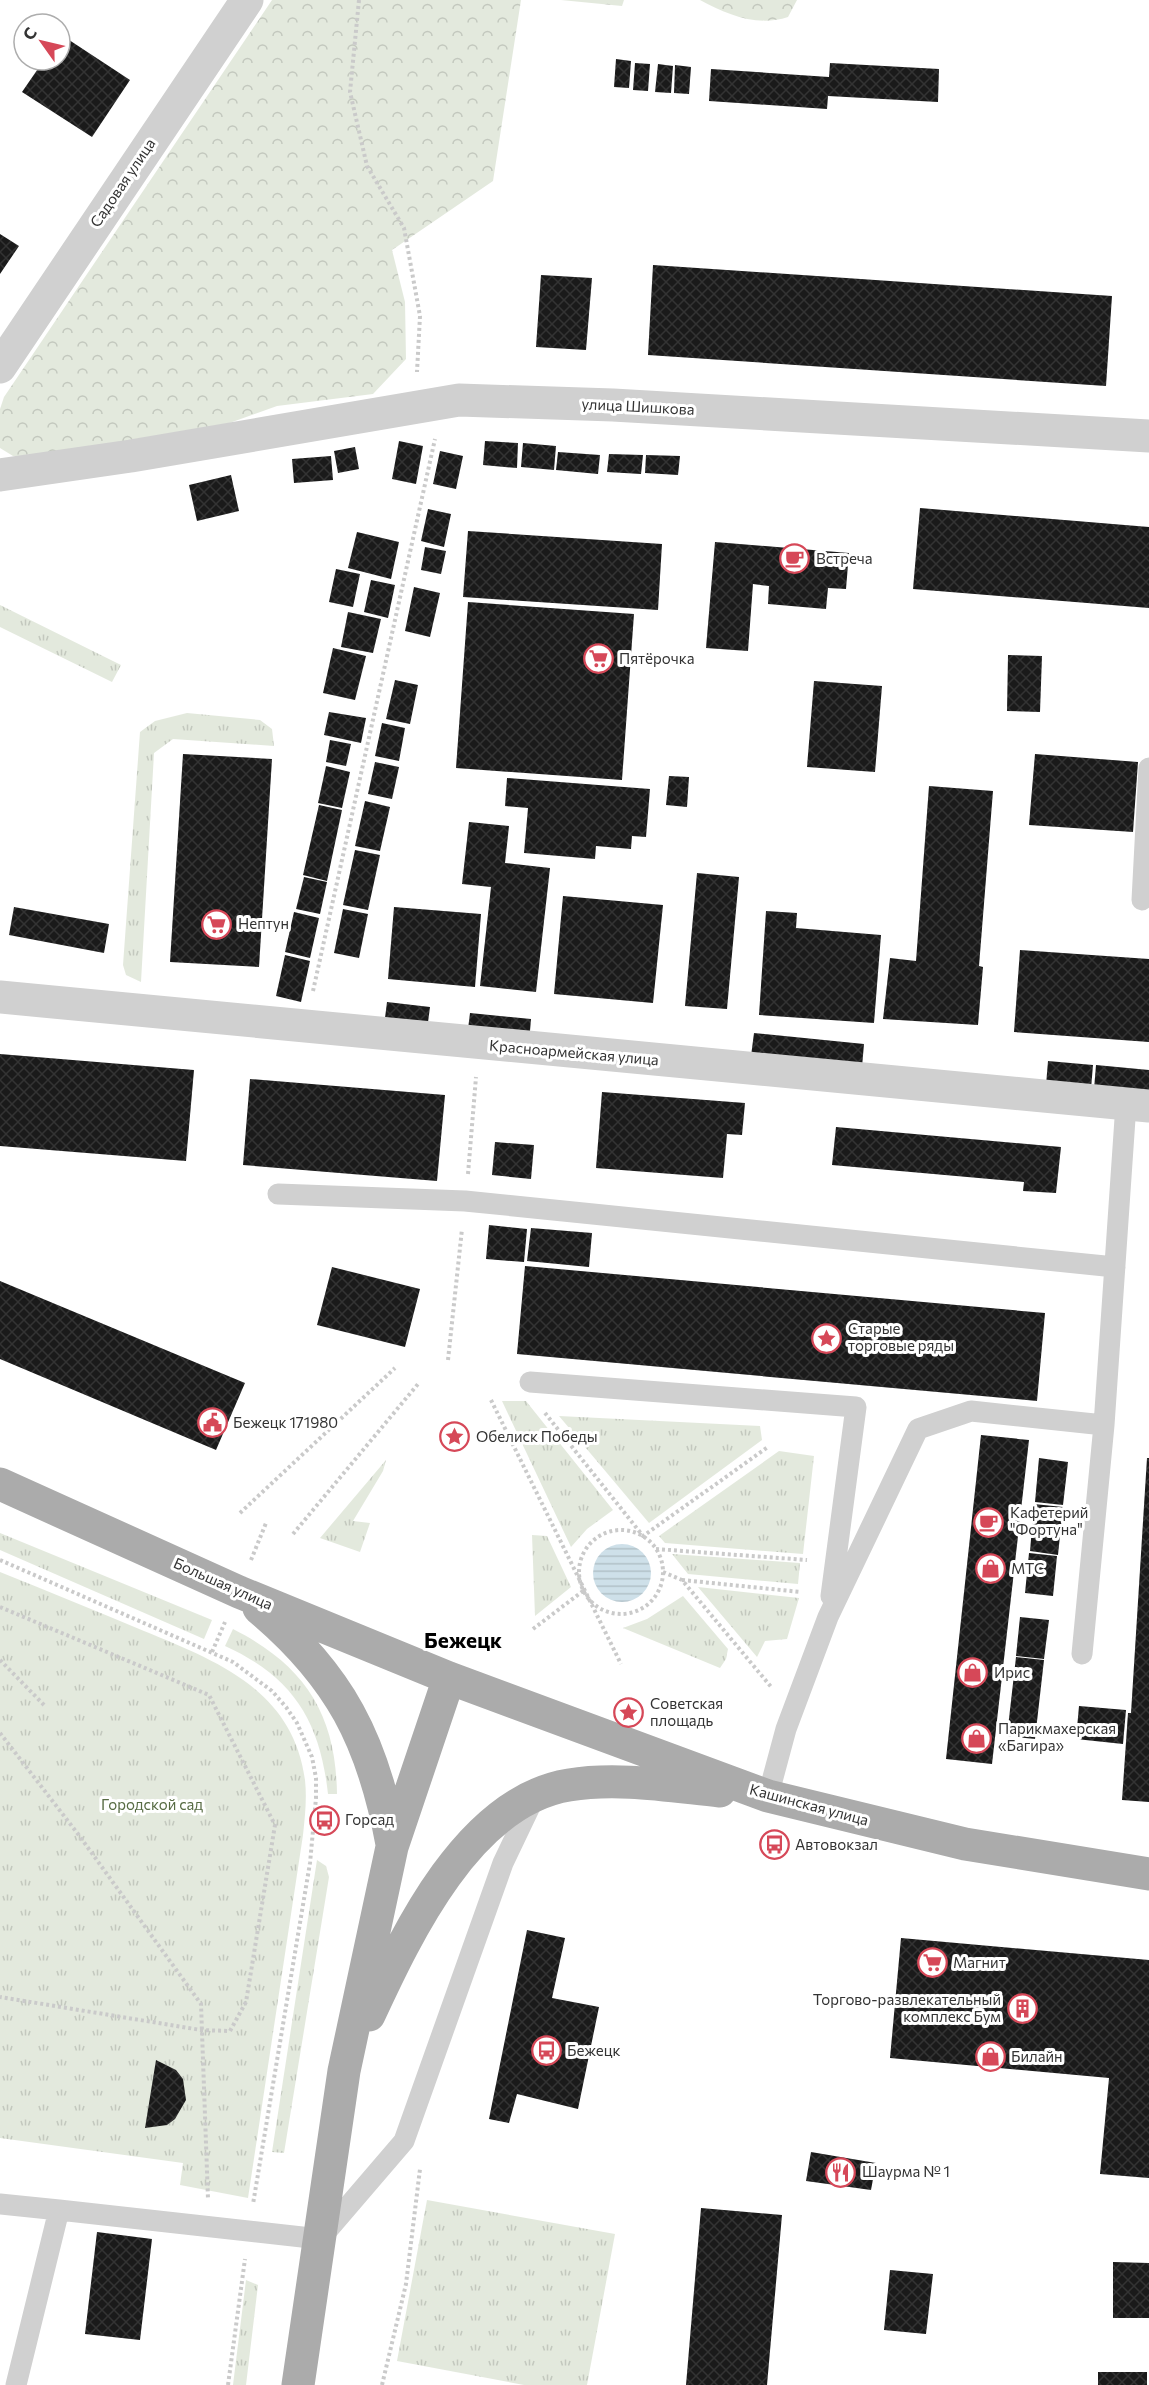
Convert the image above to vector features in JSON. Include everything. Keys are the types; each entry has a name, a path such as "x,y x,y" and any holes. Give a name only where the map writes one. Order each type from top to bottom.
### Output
{"main road":[{"name":"Большая улица","path":"0,1484 239,1592 449,1678"},
{"path":"239,1592 277,1623 333,1684 365,1743 376,1773 392,1847"},
{"path":"298,2385 344,2071 392,1847 449,1678"},
{"name":"Кашинская улица","path":"449,1678 768,1796 965,1844 1149,1874"},
{"path":"344,2071 383,1985 439,1882 483,1832 510,1810 536,1795 567,1785 606,1782 768,1796"}],"street":[{"name":"Садовая улица","path":"0,367 247,0"},
{"name":"улица Шишкова","path":"0,475 131,456 459,400 613,405 1149,436"},
{"name":"Красноармейская улица","path":"0,997 1138,1105"}],"lane":[{"path":"1142,900 1149,768"},
{"path":"1082,1653 1104,1425 1115,1267 1138,1105"},
{"path":"278,1194 465,1201 1115,1267"},
{"path":"530,1382 856,1407 828,1617"},
{"path":"768,1796 786,1729 828,1617 918,1429 971,1411 1104,1425"},
{"path":"0,2204 320,2239 404,2140 503,1863 536,1795"},
{"path":"16,2385 59,2210"}],"path":[{"path":"305,1027 436,434 415,406 420,316 404,228 367,166 350,92 359,0"},
{"path":"240,1513 395,1368"},
{"path":"293,1534 418,1384"},
{"path":"491,1400 583,1591 621,1664"},
{"path":"542,1409 643,1536 655,1549 663,1572 654,1599 643,1608 616,1615 603,1611 591,1603 583,1591 579,1578 579,1564 592,1541 616,1530 643,1536 768,1447"},
{"path":"655,1549 809,1560"},
{"path":"0,1560 233,1662 272,1690 297,1723 312,1757 316,1798 310,1863 249,2232 228,2385"},
{"path":"663,1572 681,1580 801,1592"},
{"path":"681,1580 772,1689 769,1699"},
{"path":"534,1629 583,1591"},
{"path":"0,1607 209,1695 275,1825 246,2002 230,2031 201,2030 0,1996"},
{"path":"0,1660 44,1705"},
{"path":"0,1733 78,1834 201,2004 209,2227"},
{"path":"382,2385 406,2284 420,2169"}],"green space":[{"path":"272,0 521,0 493,181 392,250 405,302 406,359 373,394 277,406 207,431 69,457 13,456 0,448 0,409 4,397"},
{"path":"561,0 624,0 622,6"},
{"path":"700,0 797,0 788,17 765,21 732,15"},
{"path":"0,605 121,665 112,682 0,627"},
{"path":"187,713 260,720 272,729 274,746 173,739 154,753 141,982 126,975 123,965 140,732 155,721"},
{"path":"502,1401 526,1401 613,1510 587,1529 571,1547"},
{"path":"559,1416 760,1426 762,1440 649,1523"},
{"path":"779,1451 814,1456 803,1554 665,1543 659,1536"},
{"path":"386,1460 383,1471 353,1521 370,1523 360,1552 320,1538"},
{"path":"0,1533 212,1620 204,1639 0,1550"},
{"path":"532,1535 547,1536 571,1587 535,1616"},
{"path":"672,1554 800,1563 798,1584 688,1574"},
{"name":"Городской сад","path":"0,1572 171,1642 224,1668 247,1683 268,1701 285,1723 298,1749 306,1787 303,1835 248,2198 180,2185 183,2163 0,2138"},
{"path":"698,1587 799,1598 787,1639 765,1641 757,1657"},
{"path":"683,1596 728,1649 726,1659 720,1668 623,1628 647,1619"},
{"path":"233,1629 258,1643 279,1659 297,1676 311,1695 330,1739 337,1794 328,1794 318,1744 299,1704 269,1672 249,1658 225,1646"},
{"path":"317,1860 326,1866 329,1877 284,2153 272,2152"},
{"path":"427,2200 615,2234 587,2385 524,2385 397,2361"},
{"path":"246,2280 258,2285 246,2385 233,2385"}],"shaded area":[{"path":"622,1544 638,1549 646,1557 651,1573 646,1589 638,1597 622,1602 606,1597 598,1589 593,1573 598,1557 606,1549"}],"building":[{"path":"72,42 130,80 92,137 22,92 36,72 72,72"},
{"path":"616,59 631,61 629,88 614,87"},
{"path":"635,63 650,64 648,91 633,90"},
{"path":"830,63 939,69 938,102 828,96 827,109 709,101 711,69 829,77"},
{"path":"658,64 673,66 671,93 655,92"},
{"path":"675,65 691,67 689,94 674,93"},
{"path":"0,234 19,246 0,274"},
{"path":"653,265 1112,296 1106,386 648,355"},
{"path":"541,275 592,278 586,350 536,347"},
{"path":"399,441 423,446 416,484 392,479"},
{"path":"485,441 518,443 517,468 483,465"},
{"path":"523,443 556,446 554,470 521,467"},
{"path":"355,447 359,469 338,473 334,451"},
{"path":"440,451 463,456 456,489 433,484"},
{"path":"558,452 600,455 598,474 556,470"},
{"path":"609,454 643,455 641,474 607,472"},
{"path":"646,455 680,456 678,475 645,473"},
{"path":"331,456 333,480 294,483 292,459"},
{"path":"231,475 239,511 197,521 189,485"},
{"path":"920,508 1149,527 1149,608 913,589"},
{"path":"428,509 451,514 444,547 421,541"},
{"path":"468,531 662,544 658,610 463,597"},
{"path":"357,532 399,542 391,579 348,568"},
{"path":"715,542 849,553 846,589 828,588 826,609 768,604 769,586 753,584 748,651 706,648"},
{"path":"425,547 446,551 441,574 421,570"},
{"path":"336,569 360,574 353,607 329,602"},
{"path":"371,580 395,585 388,618 364,612"},
{"path":"414,587 440,593 430,637 405,631"},
{"path":"468,602 634,614 622,780 456,768"},
{"path":"348,612 381,619 373,653 341,647"},
{"path":"333,648 366,656 355,700 323,693"},
{"path":"1008,655 1042,656 1040,712 1007,711"},
{"path":"395,680 418,685 410,724 386,719"},
{"path":"814,681 882,686 875,772 807,767"},
{"path":"329,712 366,718 361,743 324,735"},
{"path":"382,723 405,728 399,761 375,756"},
{"path":"330,740 351,744 346,766 326,762"},
{"path":"183,754 272,759 259,967 170,962"},
{"path":"1035,754 1138,762 1133,832 1029,825"},
{"path":"375,762 399,767 392,799 368,794"},
{"path":"326,766 350,772 342,808 318,803"},
{"path":"669,776 689,777 687,807 666,805"},
{"path":"507,778 650,789 646,837 632,836 631,849 596,846 595,859 524,853 528,808 505,806"},
{"path":"929,786 993,791 979,966 983,967 978,1025 883,1019 890,958 916,961"},
{"path":"365,801 390,807 380,851 355,846"},
{"path":"319,805 342,810 327,881 303,875"},
{"path":"469,822 509,826 505,863 550,868 536,992 480,986 491,887 462,884"},
{"path":"355,850 380,855 368,910 343,905"},
{"path":"697,873 739,877 727,1009 685,1006"},
{"path":"304,877 327,882 320,914 296,909"},
{"path":"563,896 663,905 653,1003 554,994"},
{"path":"14,907 109,924 104,953 9,935"},
{"path":"394,907 481,914 475,987 388,979"},
{"path":"343,909 368,914 359,958 334,953"},
{"path":"766,911 797,913 796,928 881,935 874,1023 759,1015"},
{"path":"294,912 319,918 310,958 285,952"},
{"path":"1020,950 1149,959 1149,1042 1014,1032"},
{"path":"285,955 310,961 301,1002 276,996"},
{"path":"387,1002 430,1007 427,1030 384,1026"},
{"path":"470,1013 531,1019 529,1043 467,1037"},
{"path":"754,1033 864,1044 862,1067 751,1056"},
{"path":"0,1054 194,1070 186,1161 0,1146"},
{"path":"1048,1061 1093,1065 1091,1089 1046,1085"},
{"path":"1096,1065 1149,1070 1149,1093 1094,1089"},
{"path":"250,1079 445,1095 437,1181 243,1165"},
{"path":"602,1092 745,1103 742,1135 727,1134 723,1178 596,1168"},
{"path":"836,1127 1061,1147 1056,1193 1023,1191 1024,1182 832,1165"},
{"path":"495,1142 534,1145 531,1179 492,1175"},
{"path":"489,1225 527,1229 524,1262 486,1259"},
{"path":"531,1228 592,1233 589,1267 527,1261"},
{"path":"525,1266 1045,1313 1037,1401 517,1354"},
{"path":"332,1267 420,1289 405,1347 317,1325"},
{"path":"0,1281 245,1383 216,1450 0,1359"},
{"path":"981,1435 1029,1440 992,1764 946,1759"},
{"path":"1039,1458 1068,1462 1063,1505 1035,1502"},
{"path":"1147,1458 1149,1458 1149,1802 1122,1800 1128,1713 1131,1713"},
{"path":"1034,1504 1063,1507 1058,1555 1030,1551"},
{"path":"1029,1553 1057,1556 1053,1596 1025,1593"},
{"path":"1020,1617 1049,1620 1044,1659 1016,1656"},
{"path":"1016,1657 1044,1660 1035,1739 1007,1736"},
{"path":"1079,1706 1126,1710 1123,1744 1076,1739"},
{"name":"Бежецк","path":"527,1930 565,1938 552,1998 599,2007 578,2109 517,2094 509,2123 489,2119"},
{"name":"Торгово-развлекательный комплекс Бум","path":"901,1938 1149,1960 1149,2178 1100,2174 1109,2078 890,2058"},
{"path":"156,2060 176,2070 183,2079 186,2100 175,2119 167,2125 145,2128"},
{"name":"Шаурма № 1","path":"811,2152 876,2163 871,2190 806,2181"},
{"path":"701,2208 782,2215 767,2385 686,2385"},
{"path":"97,2232 152,2239 140,2340 85,2334"},
{"path":"1113,2262 1149,2263 1149,2318 1113,2318"},
{"path":"890,2270 933,2274 926,2334 884,2330"},
{"path":"1098,2372 1147,2372 1147,2385 1098,2385"}],"place":[{"name":"Встреча","path":"795,559"},
{"name":"Пятёрочка","path":"598,659"},
{"name":"Нептун","path":"217,924"},
{"name":"Старые торговые ряды","path":"827,1338"},
{"name":"Бежецк 171980","path":"212,1423"},
{"name":"Обелиск Победы","path":"455,1437"},
{"name":"Кафетерий \"Фортуна\"","path":"989,1522"},
{"name":"МТС","path":"990,1569"},
{"name":"Ирис","path":"973,1673"},
{"name":"Советская площадь","path":"629,1713"},
{"name":"Парикмахерская «Багира»","path":"977,1738"},
{"name":"Горсад","path":"324,1820"},
{"name":"Автовокзал","path":"774,1845"},
{"name":"Магнит","path":"932,1963"},
{"name":"Торгово-развлекательный комплекс Бум","path":"1022,2009"},
{"name":"Бежецк","path":"546,2051"},
{"name":"Билайн","path":"990,2057"},
{"name":"Шаурма № 1","path":"841,2172"}],"district":[{"name":"Бежецк","path":"463,1641"}]}
